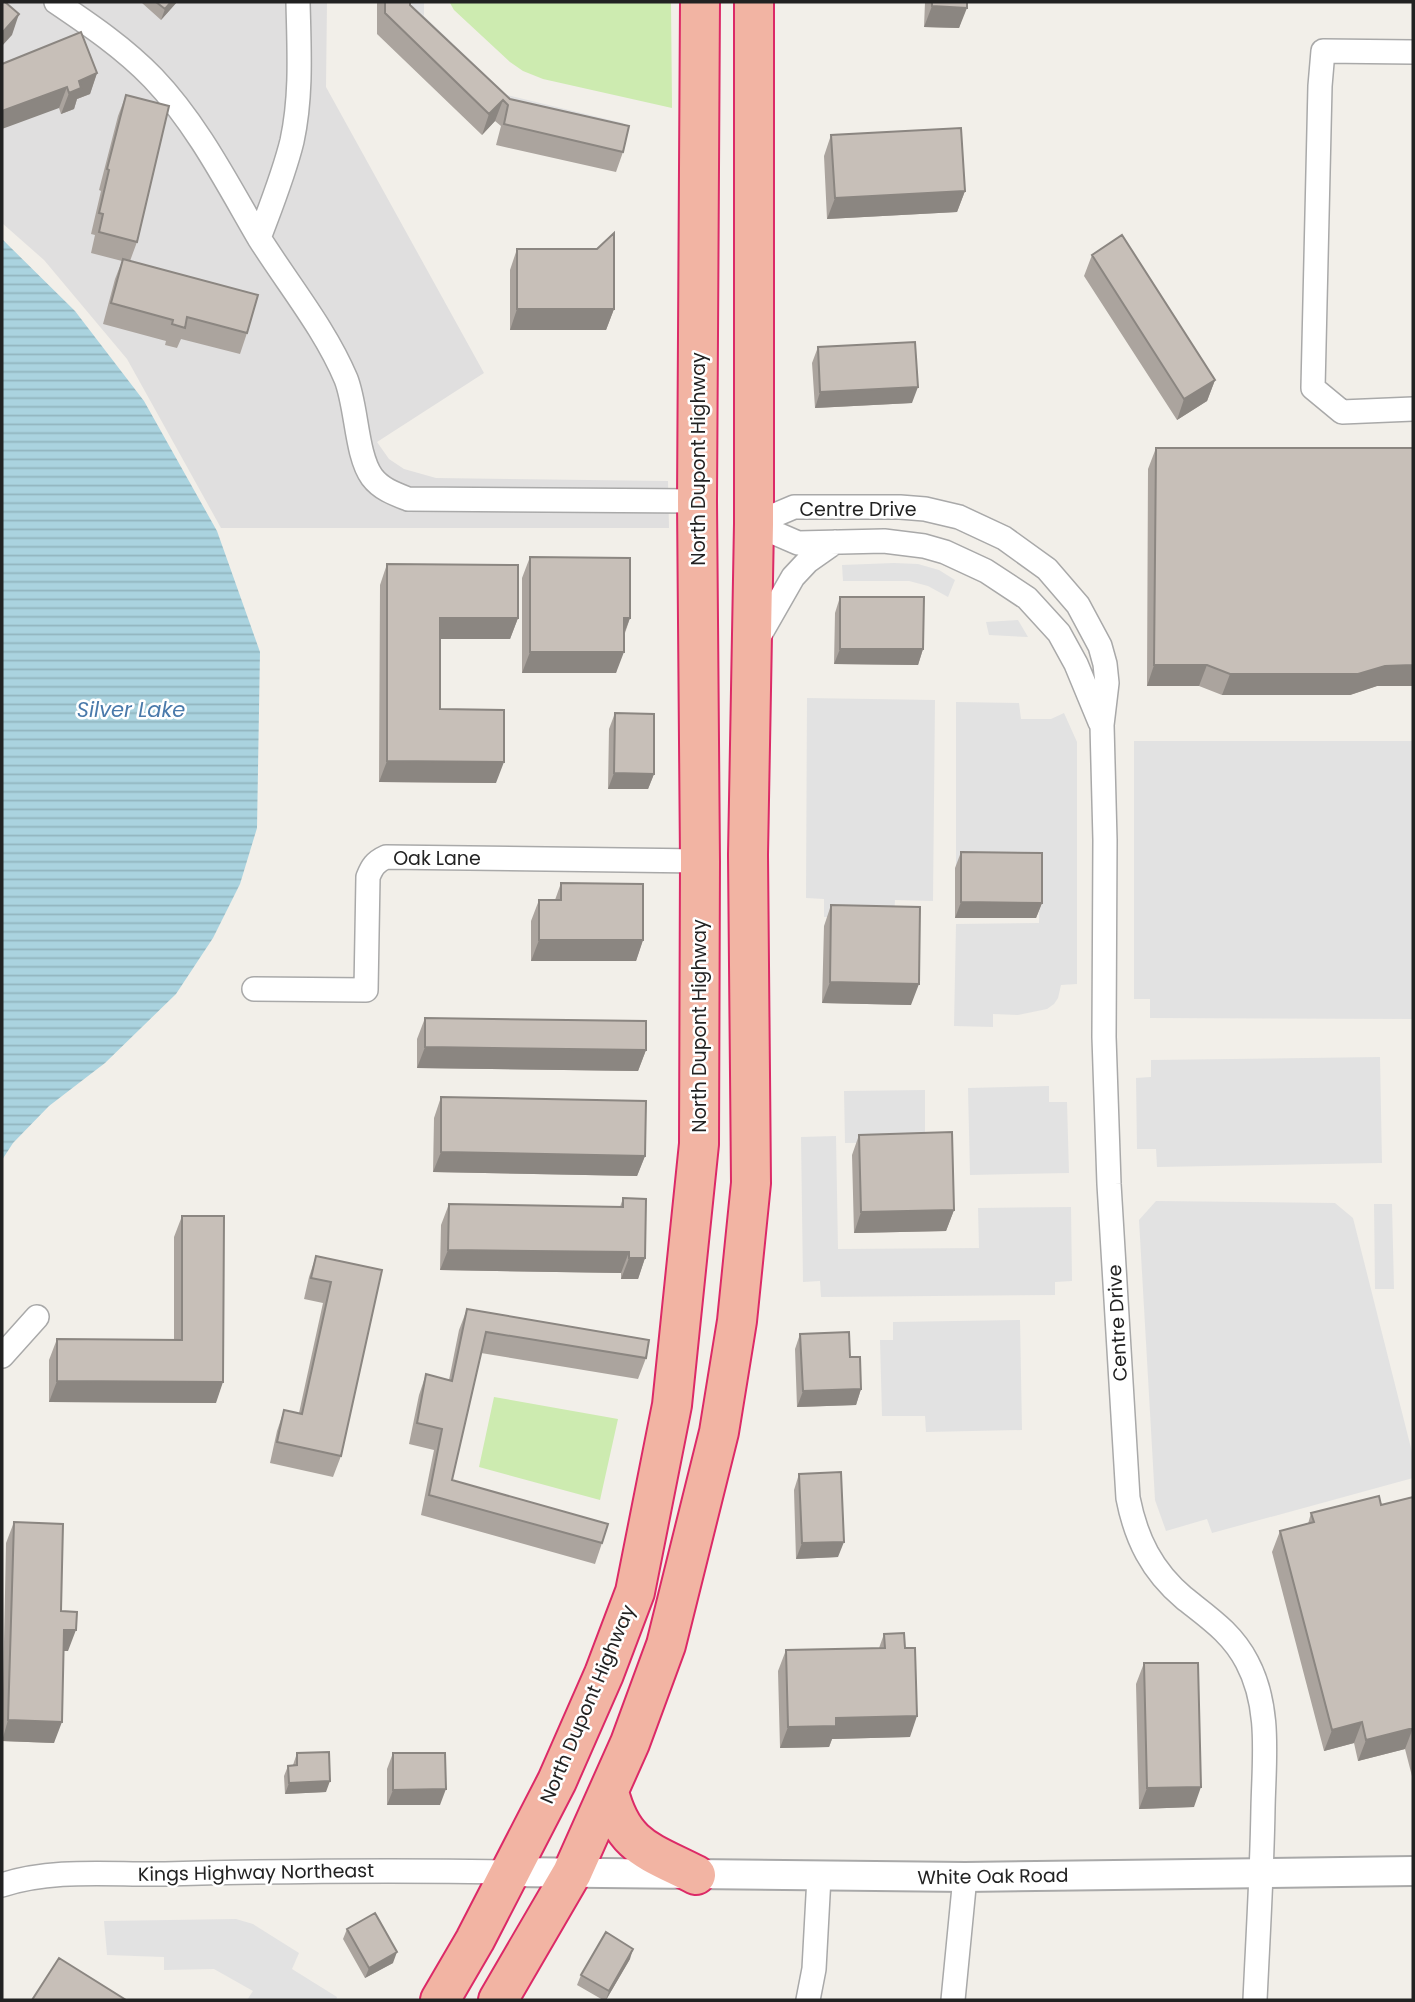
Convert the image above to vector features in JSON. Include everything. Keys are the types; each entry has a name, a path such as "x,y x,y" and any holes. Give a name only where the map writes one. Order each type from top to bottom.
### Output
{"highway":[{"name":"North Dupont Highway","path":"439,2000 475,1940 578,1736 635,1592 672,1405 681,1341 699,1144 697,501 700,2"},
{"path":"500,1998 572,1873 630,1743 666,1644 719,1432 737,1321 751,1183 748,855 754,524 754,2"},
{"path":"698,439 722,496 736,513 754,524"},
{"path":"697,501 711,516 724,539 752,649"},
{"path":"700,861 717,888 720,1016 723,1027 728,1033 751,1038"},
{"path":"572,1873 565,1828 578,1736"},
{"path":"609,1791 613,1810 622,1827 638,1846 696,1875"},
{"path":"500,1998 511,1935 510,1872"}],"street":[{"path":"56,2 130,56 177,105 196,133 335,356 347,381 354,406 365,464 372,476 387,490 408,499 697,501"},
{"path":"259,238 295,125 299,76 298,2"},
{"path":"1413,52 1323,51 1313,388 1342,412 1413,410"},
{"name":"Centre Drive","path":"754,524 794,507 900,507 925,509 960,517 1004,538 1047,569 1072,596 1090,625 1105,664 1107,683 1101,725 1105,840 1104,1037 1109,1184 1128,1499 1138,1539 1149,1561 1175,1590 1212,1618 1230,1636 1258,1684 1264,1710 1265,1740 1262,1873 1255,2000"},
{"name":"Centre Drive","path":"754,524 798,542 884,541 924,546 967,561 1008,583 1045,615 1059,633 1076,664 1101,725"},
{"path":"752,649 793,577 808,561 835,542"},
{"name":"Oak Lane","path":"254,989 366,990 368,877 372,867 386,857 700,861"},
{"path":"2,1356 37,1317"},
{"name":"Kings Highway Northeast","path":"2,1885 28,1878 79,1874 363,1869 510,1872"},
{"name":"White Oak Road","path":"510,1872 965,1877 1413,1871"},
{"path":"808,2000 814,1969 819,1877"},
{"path":"953,2000 965,1877"}],"shaded area":[{"path":"2,2 327,2 326,87 484,373 377,442 389,459 404,469 436,478 668,481 669,528 221,528 127,359 44,260 2,223"},
{"path":"406,2 424,2 424,16 507,95 623,123 619,138 503,112"},
{"path":"918,564 939,570 955,580 948,597 928,586 909,581 843,581 842,565"},
{"path":"1018,620 1028,637 989,635 986,622"},
{"path":"807,698 935,700 933,901 895,900 894,918 824,917 824,899 806,898"},
{"path":"956,702 1019,703 1021,719 1051,719 1064,713 1077,742 1077,984 1061,985 1058,998 1047,1009 1018,1015 993,1014 993,1027 954,1026 956,924 1039,923 1040,865 956,865"},
{"path":"1134,741 1413,741 1413,1019 1150,1018 1150,999 1134,999"},
{"path":"1380,1057 1382,1163 1157,1167 1156,1149 1137,1149 1136,1078 1151,1077 1151,1060"},
{"path":"1049,1086 1049,1102 1067,1102 1069,1173 970,1175 968,1088"},
{"path":"925,1090 925,1142 845,1143 844,1091"},
{"path":"836,1136 838,1249 979,1248 978,1208 1071,1207 1072,1281 1055,1282 1055,1295 821,1297 820,1281 803,1282 801,1137"},
{"path":"1156,1201 1335,1203 1353,1218 1413,1456 1413,1478 1212,1533 1207,1519 1166,1531 1155,1500 1139,1220"},
{"path":"1374,1204 1392,1204 1394,1289 1375,1289"},
{"path":"1020,1320 1022,1430 926,1432 925,1416 882,1416 880,1340 893,1340 893,1322"},
{"path":"236,1919 253,1924 299,1953 292,1969 337,1997 336,2000 247,2000 253,1991 214,1969 164,1970 164,1957 107,1955 104,1921"}],"green space":[{"path":"671,2 672,108 543,79 523,71 454,10 450,3"},
{"path":"494,1397 618,1419 600,1500 479,1467"}],"water":[{"name":"Silver Lake","path":"2,239 75,311 144,401 217,531 260,652 257,828 240,884 213,938 176,994 105,1063 49,1106 13,1143 2,1160"}],"building":[{"path":"2,2 19,14 2,33"},
{"path":"156,2 171,2 165,9"},
{"path":"385,2 410,2 410,5 510,99 629,126 623,152 504,124 508,105 503,100 489,114 385,13"},
{"path":"932,2 967,2 967,8 932,6"},
{"path":"81,32 97,73 79,81 81,88 69,93 67,87 2,111 2,64"},
{"path":"126,95 169,106 137,242 99,232 103,214 99,213 109,170 107,169"},
{"path":"961,128 965,191 835,198 831,135"},
{"path":"614,233 614,309 517,309 517,249 597,249"},
{"path":"1122,235 1215,380 1184,399 1092,255"},
{"path":"123,259 258,295 247,333 187,317 185,328 172,324 173,320 111,303"},
{"path":"915,342 918,387 820,392 818,347"},
{"path":"1156,448 1413,448 1413,665 1385,666 1358,674 1230,674 1207,665 1154,665"},
{"path":"530,557 630,558 630,618 624,618 624,652 530,652"},
{"path":"387,564 518,565 518,618 440,618 440,709 504,710 504,762 387,761"},
{"path":"840,597 924,597 923,649 840,649"},
{"path":"615,713 654,714 654,774 614,773"},
{"path":"961,852 1042,853 1042,903 961,902"},
{"path":"561,883 643,884 643,940 539,940 539,900 561,900"},
{"path":"831,905 920,907 919,984 830,982"},
{"path":"425,1018 646,1021 646,1050 425,1047"},
{"path":"441,1097 646,1101 645,1156 441,1152"},
{"path":"952,1132 954,1210 861,1212 859,1135"},
{"path":"623,1198 646,1199 645,1258 629,1258 629,1252 448,1250 449,1204 623,1207"},
{"path":"182,1216 224,1216 223,1382 57,1381 57,1339 182,1340"},
{"path":"316,1256 382,1270 341,1456 277,1442 284,1410 302,1414 331,1282 311,1278"},
{"path":"467,1309 649,1340 646,1358 486,1332 452,1480 608,1524 602,1543 429,1495 442,1429 417,1423 426,1374 452,1381"},
{"path":"849,1332 850,1357 860,1357 861,1389 803,1391 800,1334"},
{"path":"841,1472 844,1542 802,1543 799,1474"},
{"path":"1379,1496 1381,1505 1413,1497 1413,1728 1366,1740 1362,1722 1332,1730 1280,1531 1314,1522 1311,1513"},
{"path":"14,1522 63,1524 61,1611 77,1612 76,1630 64,1630 62,1722 8,1720"},
{"path":"904,1633 905,1648 915,1648 917,1716 836,1718 836,1726 788,1727 786,1650 885,1648 884,1634"},
{"path":"1144,1663 1198,1663 1201,1787 1147,1788"},
{"path":"329,1752 330,1781 289,1783 288,1766 297,1765 297,1753"},
{"path":"393,1753 445,1753 446,1789 393,1790"},
{"path":"375,1913 397,1952 369,1968 347,1929"},
{"path":"606,1932 633,1949 609,1991 581,1975"},
{"path":"59,1958 126,2000 32,2000"}]}
